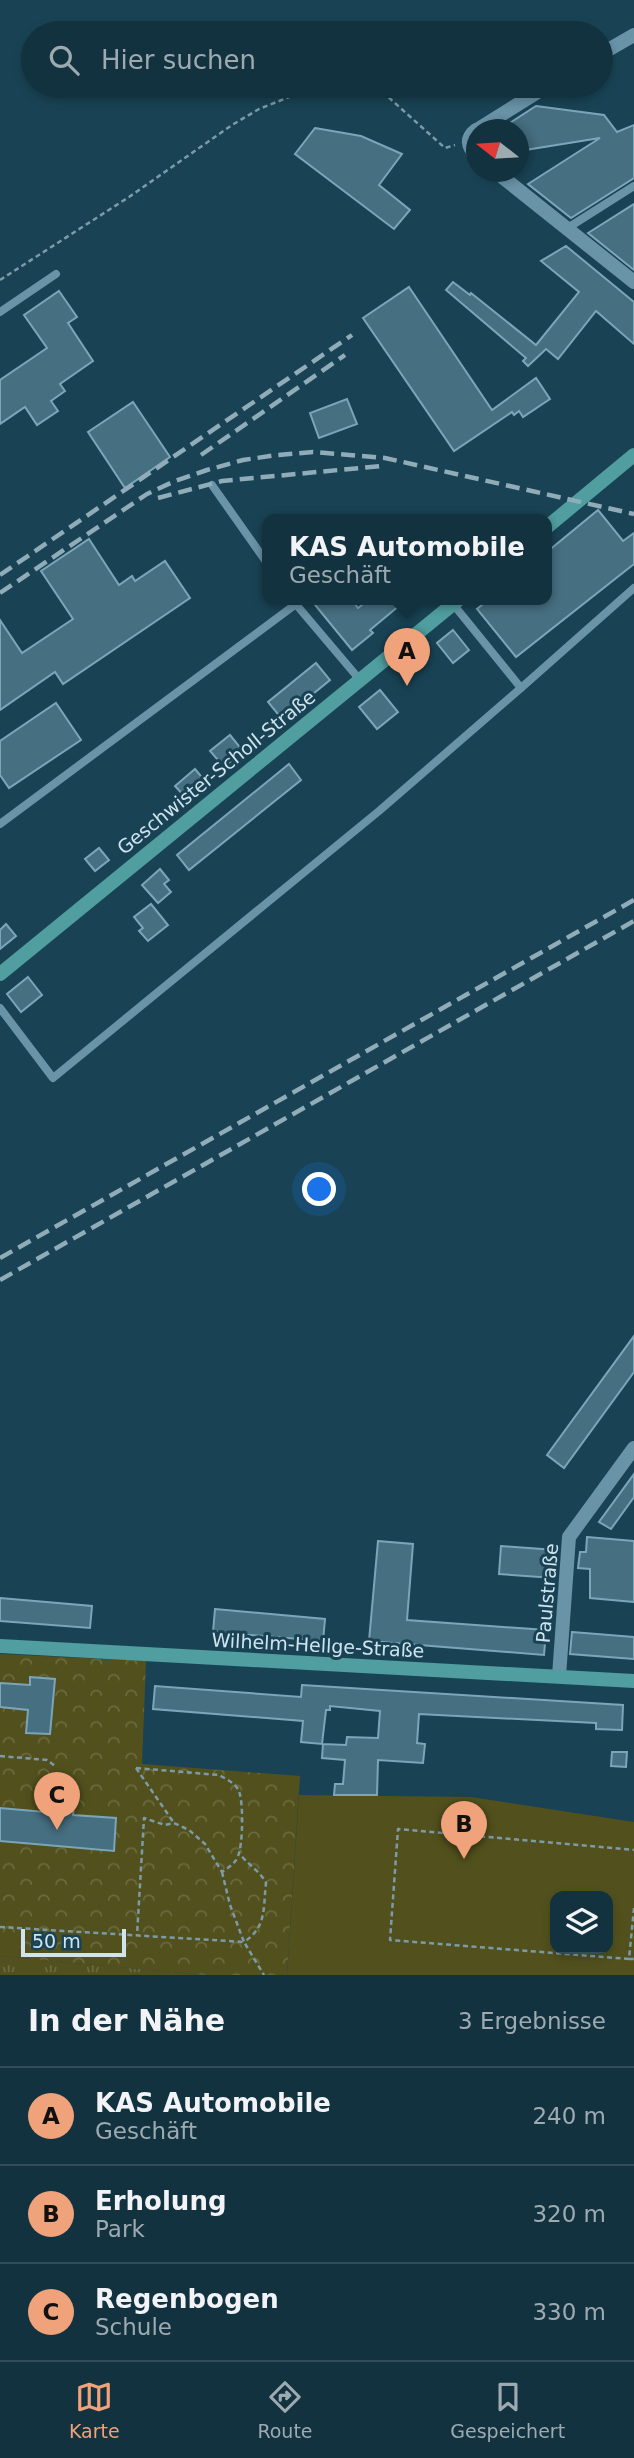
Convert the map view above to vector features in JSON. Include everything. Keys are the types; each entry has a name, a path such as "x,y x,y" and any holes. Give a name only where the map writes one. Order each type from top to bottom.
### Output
{"street":[{"path":"613,47 634,35"},
{"path":"497,119 529,98"},
{"path":"508,182 634,282"},
{"path":"552,523 634,455"},
{"name":"Geschwister-Scholl-Straße","path":"0,974 451,605"},
{"name":"Paulstraße","path":"559,1676 569,1537 634,1448"},
{"name":"Wilhelm-Hellge-Straße","path":"0,1646 634,1681"}],"lane":[{"path":"566,229 634,187"},
{"path":"0,312 56,274"},
{"path":"212,485 262,556"},
{"path":"0,1008 53,1078 379,811 634,588"},
{"path":"0,824 291,605"},
{"path":"298,605 360,680"},
{"path":"457,605 522,688"}],"path":[{"path":"0,280 130,197 232,125 259,109 287,98"},
{"path":"389,98 445,148 466,138"},
{"path":"0,1756 47,1760 55,1766"},
{"path":"222,1871 233,1864 240,1854 242,1800 232,1782 219,1775 136,1768 174,1823 198,1836 222,1871 230,1905 244,1942 264,1975"},
{"path":"137,1935 144,1818 165,1825 174,1823"},
{"path":"634,1850 398,1829 390,1940 634,1959"},
{"path":"0,1927 244,1942 261,1927 266,1883 240,1854"},
{"path":"629,1959 634,1908"}],"green space":[{"path":"0,1654 146,1661 142,1764 300,1776 287,1975 204,1975 0,1956"},
{"path":"299,1795 471,1797 634,1822 634,1975 287,1975"},
{"path":"0,1956 204,1975 0,1975"}],"building":[{"path":"536,106 604,115 617,132 634,125 634,178 571,218 528,184 600,138 529,149 529,119 516,119"},
{"path":"315,128 361,136 402,154 379,185 410,210 394,229 295,154"},
{"path":"634,204 634,270 588,233"},
{"path":"566,246 634,302 634,344 596,311 558,359 546,349 528,366 523,361 526,358 446,290 453,282 470,295 471,293 536,345 579,292 541,261"},
{"path":"409,287 492,410 536,378 550,399 523,417 519,411 514,415 512,412 454,451 363,318"},
{"path":"59,291 77,317 68,323 93,361 60,384 65,391 51,401 58,411 37,425 25,407 0,424 0,380 47,348 24,315"},
{"path":"347,399 357,424 319,438 310,413"},
{"path":"133,402 170,457 125,488 88,432"},
{"path":"598,510 623,541 634,533 634,564 516,657 477,609 482,605 552,605 552,548"},
{"path":"89,539 119,585 132,576 135,581 165,561 190,598 63,684 55,672 0,710 0,620 22,653 73,619 41,571"},
{"path":"315,605 356,605 358,608 362,605 400,605 370,630 373,633 352,650"},
{"path":"453,630 469,650 453,663 437,643"},
{"path":"316,663 330,680 282,719 268,702"},
{"path":"380,690 398,712 377,729 359,707"},
{"path":"56,703 81,740 9,788 0,775 0,741"},
{"path":"230,735 243,751 224,767 210,751"},
{"path":"289,764 301,780 189,870 177,855"},
{"path":"195,769 205,781 186,798 175,786"},
{"path":"99,848 109,860 95,871 85,859"},
{"path":"160,869 169,880 164,884 171,892 158,903 142,885"},
{"path":"151,904 168,925 148,941 139,931 143,928 134,917"},
{"path":"6,924 16,936 0,949 0,930"},
{"path":"28,977 42,995 21,1012 7,994"},
{"path":"634,1336 634,1372 564,1468 547,1455"},
{"path":"634,1474 634,1497 611,1529 599,1522"},
{"path":"587,1537 634,1541 634,1602 590,1598 590,1569 578,1568 580,1552 586,1552"},
{"path":"378,1541 413,1544 407,1620 546,1630 544,1655 369,1641"},
{"path":"501,1546 555,1550 553,1578 499,1574"},
{"path":"0,1598 92,1606 90,1628 0,1621"},
{"path":"215,1609 325,1619 323,1641 213,1632"},
{"path":"572,1632 634,1637 634,1659 570,1654"},
{"path":"30,1677 55,1679 50,1734 26,1733 28,1710 0,1707 0,1683 30,1685"},
{"path":"302,1685 623,1705 622,1730 596,1729 596,1723 419,1714 417,1743 425,1744 423,1763 378,1760 377,1795 334,1795 335,1784 343,1784 345,1760 322,1758 323,1744 346,1745 347,1737 378,1738 380,1711 330,1706 330,1710 326,1710 322,1744 301,1742 303,1721 153,1709 155,1686 301,1697"},
{"path":"612,1752 627,1752 626,1767 611,1766"},
{"path":"47,1804 74,1806 73,1815 116,1818 114,1851 0,1841 0,1808 45,1812"}],"railway":[{"path":"0,575 352,335"},
{"path":"201,455 345,355"},
{"path":"0,593 147,494 207,470 243,460 277,455 313,452 385,458 634,514"},
{"path":"158,498 222,481 381,466"},
{"path":"0,1258 634,900"},
{"path":"0,1280 634,921"}],"place":[{"name":"KAS Automobile","path":"407,686"},
{"name":"Regenbogen","path":"57,1830"},
{"name":"Erholung","path":"464,1859"}]}
